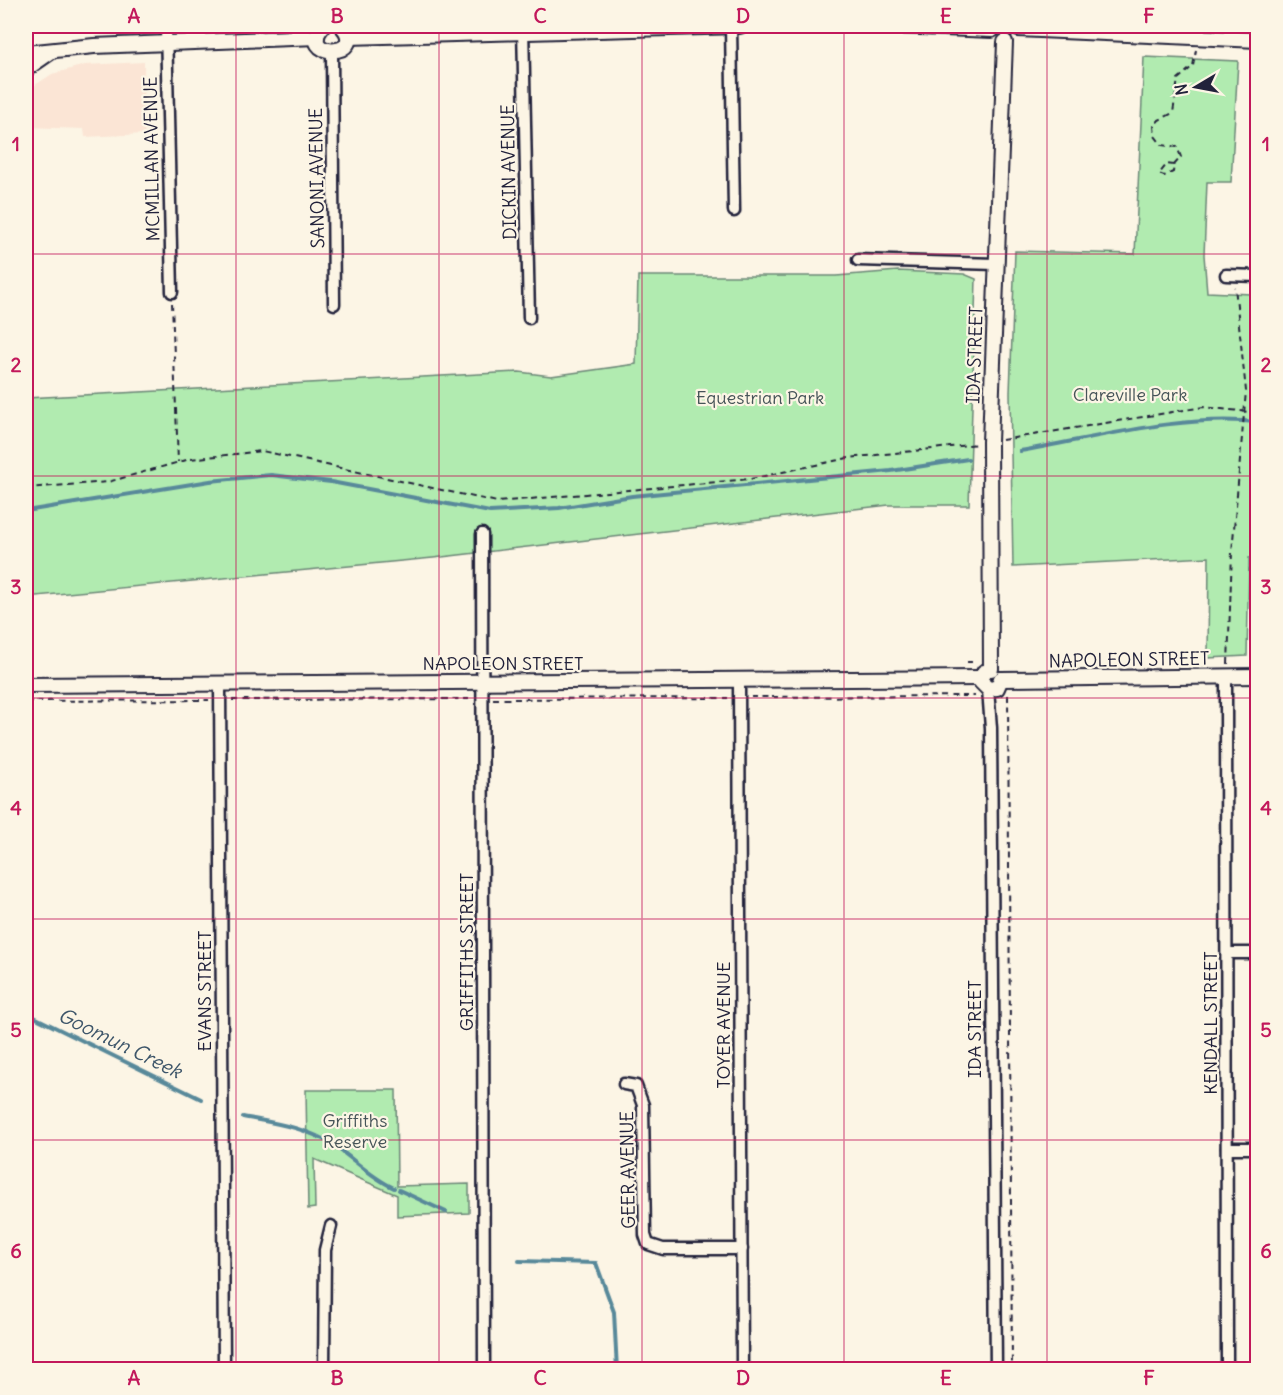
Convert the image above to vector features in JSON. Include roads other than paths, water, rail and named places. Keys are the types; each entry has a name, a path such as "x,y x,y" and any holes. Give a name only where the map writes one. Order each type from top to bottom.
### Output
{"street":[{"name":"MCMILLAN AVENUE","path":"166,26 172,292"},
{"path":"731,26 734,211"},
{"path":"26,53 320,31 323,49 332,52 345,46 345,31 740,26"},
{"path":"896,26 992,28 995,37 1005,42 1012,40 1018,28 1257,40"},
{"name":"DICKIN AVENUE","path":"523,29 529,318"},
{"name":"IDA STREET","path":"996,1370 990,442 1005,42"},
{"path":"26,69 54,50"},
{"name":"SANONI AVENUE","path":"332,52 334,304"},
{"path":"858,260 996,264"},
{"path":"1229,275 1257,276"},
{"name":"GRIFFITHS STREET","path":"482,534 483,1370"},
{"name":"KENDALL STREET","path":"1226,676 1227,1370"},
{"name":"NAPOLEON STREET","path":"26,685 1257,676"},
{"name":"TOYER AVENUE","path":"739,681 742,1370"},
{"name":"EVANS STREET","path":"220,684 224,1370"},
{"path":"1228,953 1257,953"},
{"name":"GEER AVENUE","path":"624,1084 636,1086 644,1105 645,1235 648,1244 663,1249 742,1249"},
{"path":"1227,1148 1257,1148"},
{"path":"324,1370 325,1250 331,1226"}],"waterway":[{"path":"1020,451 1168,424 1228,420 1258,422"},
{"path":"26,511 210,481 271,475 331,482 490,512 559,508 632,496 891,471 968,459"},
{"name":"Goomun Creek","path":"26,1013 201,1099"},
{"name":"Goomun Creek","path":"243,1117 290,1126 323,1139 341,1150 377,1179 394,1188"},
{"name":"Goomun Creek","path":"399,1190 446,1212"},
{"name":"Goomun Creek","path":"519,1261 596,1263 614,1312 617,1370"}],"park label":[{"name":"Clareville Park","path":"1130,395"},
{"name":"Equestrian Park","path":"760,398"},
{"name":"Griffiths Reserve","path":"355,1131"}]}
